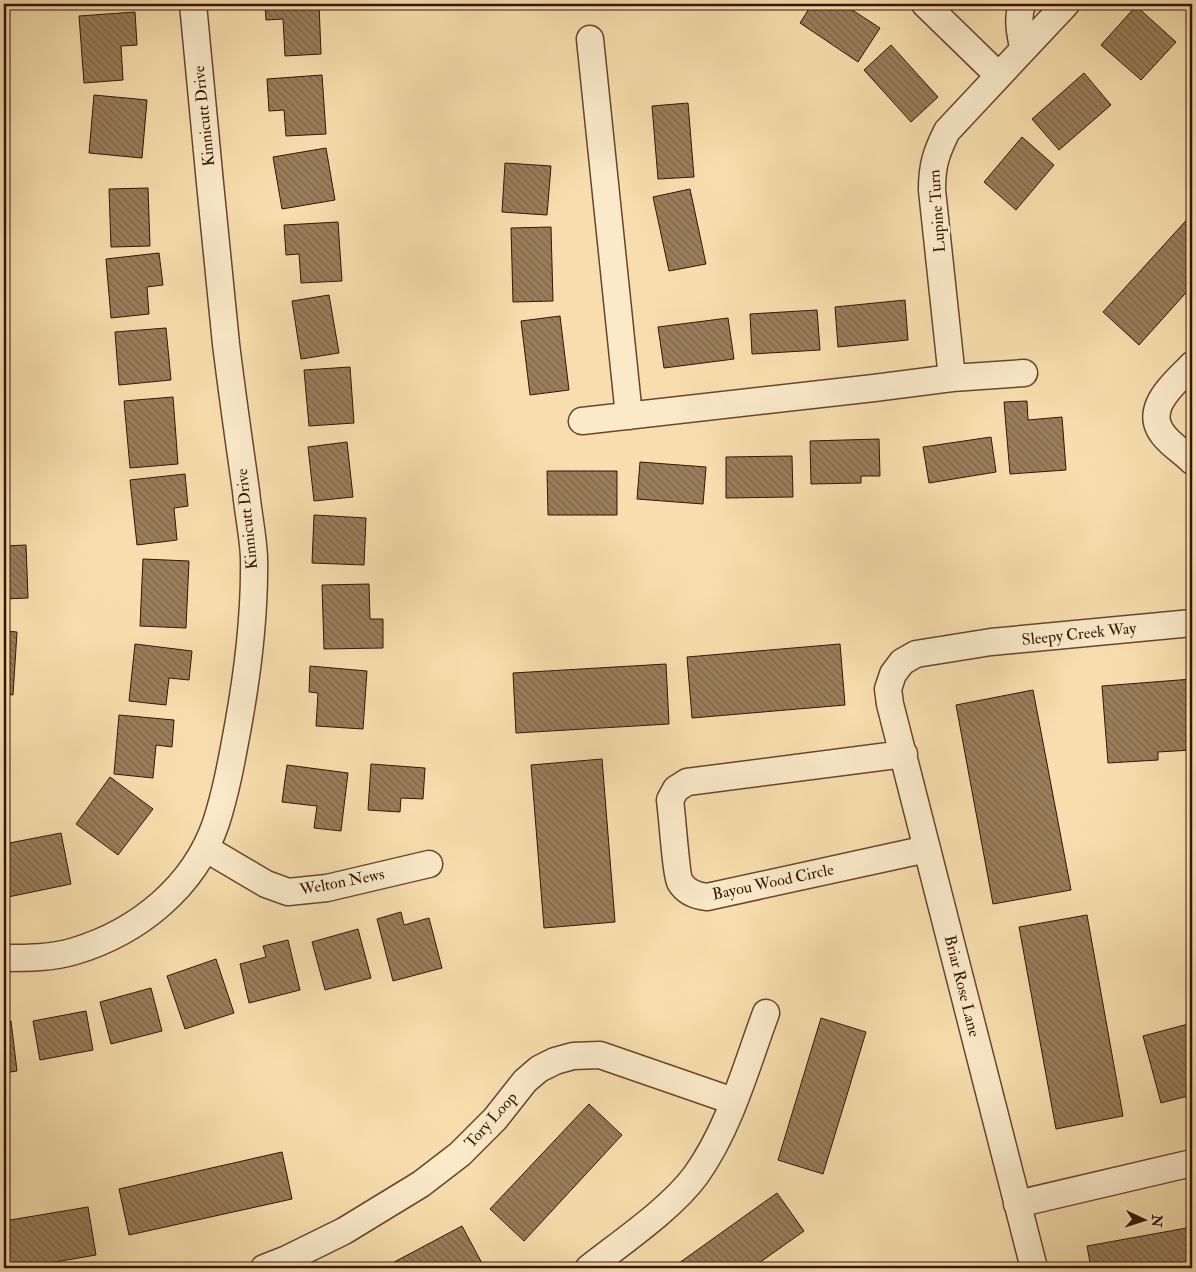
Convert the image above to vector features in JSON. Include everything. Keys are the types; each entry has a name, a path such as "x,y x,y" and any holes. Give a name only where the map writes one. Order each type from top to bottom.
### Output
{"street":[{"name":"Kinnicutt Drive","path":"4,958 37,958 73,952 106,940 143,919 164,902 191,872 205,848 216,823 229,773 244,692 252,616 254,555 226,344 193,4"},
{"path":"925,4 998,74"},
{"path":"1022,4 1019,30 1024,47"},
{"name":"Lupine Turn","path":"952,378 932,172 935,155 947,130 1066,4"},
{"path":"590,38 629,416"},
{"path":"1192,365 1161,398 1156,418 1160,431 1169,442 1192,461"},
{"path":"582,421 952,378 1024,373"},
{"name":"Sleepy Creek Way","path":"966,646 1192,623"},
{"name":"Briar Rose Lane","path":"966,646 916,654 902,662 893,674 888,689 890,704 1034,1268"},
{"name":"Bayou Wood Circle","path":"904,754 687,782 676,788 670,800 679,881 689,891 699,896 707,897 927,849"},
{"name":"Welton News","path":"205,848 266,884 288,892 327,888 429,864"},
{"path":"589,1268 666,1206 695,1176 715,1144 766,1013"},
{"name":"Tory Loop","path":"264,1268 287,1260 344,1232 421,1184 460,1154 495,1119 525,1081 539,1069 555,1061 573,1056 600,1055 733,1101"},
{"path":"1017,1204 1192,1163"}],"building":[{"path":"265,4 319,4 321,54 285,56 283,19 266,20"},
{"path":"812,4 843,4 880,28 858,62 800,23"},
{"path":"1136,6 1176,42 1141,80 1101,45"},
{"path":"135,12 137,45 121,46 123,80 84,83 79,16"},
{"path":"891,45 938,97 911,122 864,70"},
{"path":"1084,73 1111,105 1059,150 1032,119"},
{"path":"322,75 326,134 286,136 284,110 269,111 267,79"},
{"path":"94,95 147,100 142,158 89,153"},
{"path":"688,103 694,177 658,179 652,106"},
{"path":"1022,137 1054,165 1016,210 984,182"},
{"path":"326,148 335,200 282,209 273,157"},
{"path":"505,163 551,166 547,215 502,212"},
{"path":"148,188 150,246 111,247 109,189"},
{"path":"690,189 706,264 669,271 653,197"},
{"path":"1192,214 1192,286 1139,345 1103,312"},
{"path":"338,222 342,281 301,283 299,254 286,255 284,225"},
{"path":"551,227 553,301 513,302 511,228"},
{"path":"159,253 163,285 147,287 149,314 111,318 106,259"},
{"path":"329,295 339,353 301,359 292,301"},
{"path":"905,300 908,340 838,347 835,307"},
{"path":"817,310 820,350 752,354 750,314"},
{"path":"560,316 569,390 530,395 521,321"},
{"path":"728,318 734,359 664,368 658,327"},
{"path":"166,328 171,380 119,385 115,332"},
{"path":"350,367 354,423 309,426 304,370"},
{"path":"173,397 178,464 130,468 124,401"},
{"path":"1027,401 1028,420 1062,417 1066,470 1010,474 1004,402"},
{"path":"991,437 996,472 929,483 923,447"},
{"path":"879,439 880,476 861,476 861,483 811,484 810,441"},
{"path":"347,442 353,497 314,501 308,447"},
{"path":"792,456 793,497 726,498 726,457"},
{"path":"640,462 706,467 703,504 637,499"},
{"path":"4,465 6,465 9,525 4,525"},
{"path":"547,471 617,471 617,515 548,515"},
{"path":"185,474 188,506 174,508 177,540 137,545 130,480"},
{"path":"314,515 366,518 364,565 312,563"},
{"path":"26,545 28,598 4,599 4,546"},
{"path":"143,559 189,561 186,628 140,626"},
{"path":"369,584 370,619 383,619 383,648 324,649 322,585"},
{"path":"4,631 17,632 13,695 4,694"},
{"path":"135,644 192,651 189,680 169,678 166,705 129,701"},
{"path":"840,644 845,705 692,718 687,657"},
{"path":"666,664 669,724 516,733 513,673"},
{"path":"310,666 367,671 363,729 316,726 318,693 309,692"},
{"path":"1192,679 1192,750 1158,752 1158,760 1108,763 1102,686"},
{"path":"1033,690 1071,890 993,904 956,705"},
{"path":"119,715 174,720 172,747 156,745 153,778 114,774"},
{"path":"602,759 615,922 544,928 531,765"},
{"path":"371,764 425,768 423,799 401,798 400,812 368,810"},
{"path":"287,765 348,773 341,831 314,828 317,806 282,802"},
{"path":"110,777 153,809 118,855 76,824"},
{"path":"61,833 71,884 8,897 4,873 4,844"},
{"path":"401,912 404,925 429,918 442,968 393,981 377,919"},
{"path":"1087,915 1123,1116 1056,1129 1019,927"},
{"path":"358,929 371,978 325,990 312,942"},
{"path":"288,940 300,990 249,1003 240,964 266,957 263,946"},
{"path":"216,959 234,1013 185,1029 167,976"},
{"path":"151,988 162,1031 111,1044 100,1002"},
{"path":"86,1011 93,1050 40,1060 33,1021"},
{"path":"821,1018 866,1032 823,1174 778,1160"},
{"path":"11,1021 17,1071 4,1073 4,1022"},
{"path":"1192,1023 1192,1095 1161,1103 1143,1036"},
{"path":"589,1104 622,1135 524,1241 490,1209"},
{"path":"282,1152 292,1199 129,1235 119,1189"},
{"path":"777,1193 804,1231 752,1268 672,1268"},
{"path":"88,1207 96,1255 20,1268 4,1268 4,1221"},
{"path":"462,1226 484,1267 383,1268"},
{"path":"1192,1227 1192,1268 1091,1268 1087,1246"}]}
